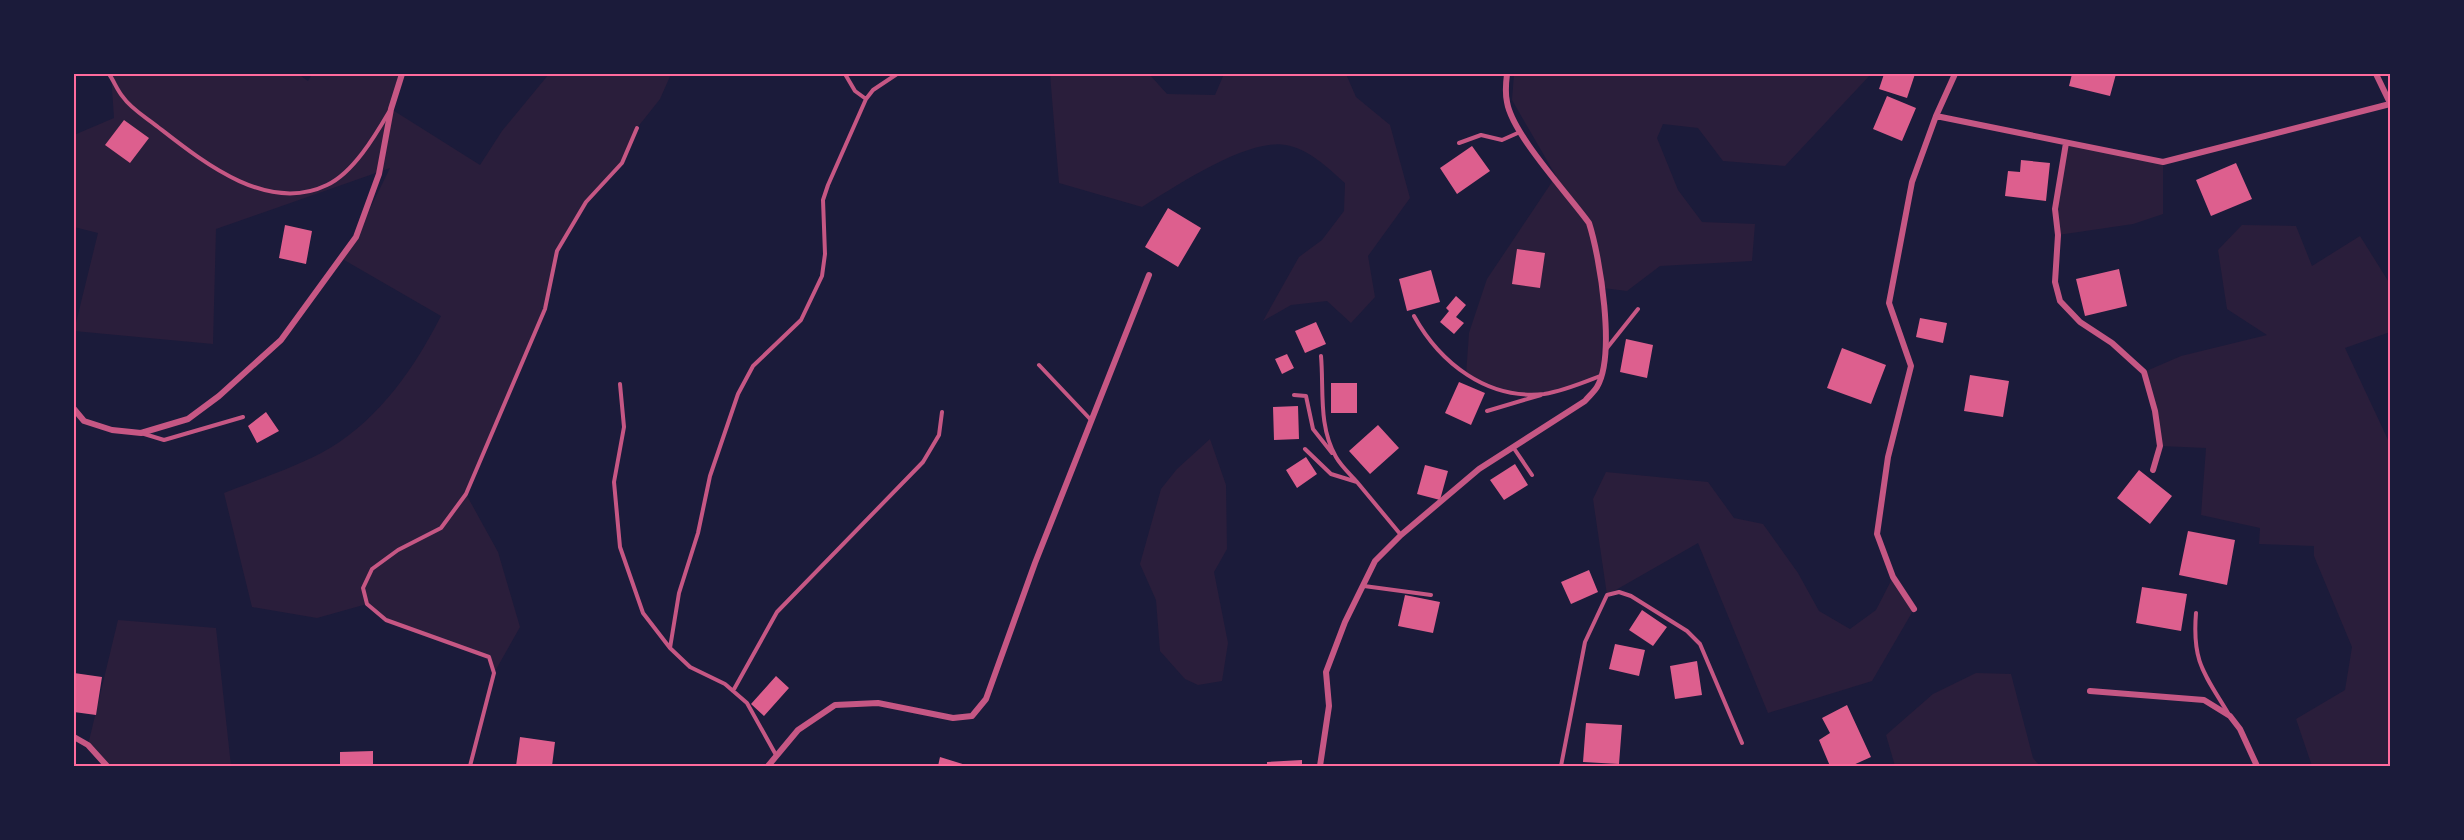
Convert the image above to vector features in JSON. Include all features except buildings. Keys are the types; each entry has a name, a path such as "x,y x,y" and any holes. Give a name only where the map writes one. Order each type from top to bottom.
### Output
{"street":[{"path":"74,409 84,421 112,430 141,433 188,419 219,396 281,340 356,237 379,174 391,109 402,74"},
{"path":"1320,766 1329,706 1326,672 1375,561 1401,535 1479,469 1585,401 1598,386 1601,375 1606,350 1600,268 1589,223 1521,132 1507,103 1507,74"},
{"path":"1914,609 1893,577 1877,534 1888,457 1911,366 1889,303 1912,182 1936,116 1955,74"},
{"path":"1936,116 2163,162 2391,103 2376,74"},
{"path":"2066,144 2055,209 2058,235 2055,282 2060,301 2080,322 2112,343 2144,372 2155,411 2160,446 2153,470"},
{"path":"768,766 798,730 836,705 878,703 953,718 972,716 986,699 1149,275"},
{"path":"2090,692 2204,700 2230,716 2240,729 2257,766"},
{"path":"74,737 88,745 107,766"}],"lane":[{"path":"109,74 124,99 193,154 230,177 259,189 293,194 328,185 349,167 369,144 391,109"},
{"path":"845,74 855,91 866,99"},
{"path":"670,648 679,593 698,533 710,476 738,394 753,366 801,320 813,299 822,276 825,254 823,200 866,99 873,90 897,74"},
{"path":"470,766 494,673 489,657 386,620 367,604 363,588 372,569 398,550 441,528 466,494 545,309 556,251 586,202 622,163 637,128"},
{"path":"1459,143 1481,135 1502,140 1521,132"},
{"path":"1606,350 1638,309"},
{"path":"1414,316 1427,339 1446,359 1466,375 1492,387 1518,395 1544,394"},
{"path":"1321,356 1323,420 1336,458"},
{"path":"1039,365 1091,421"},
{"path":"1487,411 1566,389 1601,375"},
{"path":"620,384 624,427 614,482 620,547 644,613 670,648 690,667 725,684 747,703 776,755"},
{"path":"1294,395 1306,396 1313,429 1401,535"},
{"path":"734,691 777,612 923,462 939,435 942,412"},
{"path":"141,433 164,440 243,417"},
{"path":"1513,447 1532,475"},
{"path":"1305,449 1331,474 1357,482"},
{"path":"1363,586 1431,595"},
{"path":"1561,766 1585,642 1607,595 1619,592 1631,596 1687,631 1700,645 1742,743"},
{"path":"2196,614 2195,632 2199,665 2230,716"}],"shaded area":[{"path":"111,74 298,74 308,81 312,74 405,74 391,109 480,165 502,131 549,74 671,74 660,99 637,128 622,163 586,202 557,251 545,309 466,494 498,552 520,627 494,673 489,657 386,620 367,604 317,618 252,607 224,493 305,461 348,436 380,406 408,372 441,316 339,257 356,237 390,168 216,229 213,344 74,331 98,233 74,227 74,135 114,118"},
{"path":"1050,74 1149,74 1167,94 1215,95 1224,74 1346,74 1356,97 1390,125 1410,198 1368,256 1375,297 1351,323 1327,301 1291,305 1263,321 1299,257 1322,240 1344,211 1345,183 1318,160 1294,147 1270,145 1232,156 1142,207 1059,183"},
{"path":"1514,74 1871,74 1785,166 1723,161 1698,128 1663,124 1657,138 1678,190 1702,222 1755,224 1752,261 1660,266 1627,291 1603,288 1601,375 1566,389 1518,395 1466,375 1469,333 1487,279 1556,176 1512,100"},
{"path":"2066,143 2163,162 2163,214 2133,224 2058,235 2055,209"},
{"path":"2242,225 2296,226 2312,266 2360,236 2390,284 2390,332 2345,348 2390,444 2390,766 2312,766 2296,719 2345,690 2352,647 2314,556 2314,546 2259,544 2260,528 2201,515 2206,448 2160,446 2144,372 2181,356 2267,335 2227,309 2218,250"},
{"path":"1210,439 1226,485 1227,549 1214,572 1228,643 1222,681 1198,685 1185,679 1160,651 1156,600 1140,564 1161,489 1177,469"},
{"path":"1606,472 1708,482 1734,518 1763,524 1798,573 1819,611 1850,629 1876,610 1893,577 1914,609 1872,681 1768,713 1698,543 1607,595 1593,499"},
{"path":"118,620 216,628 231,766 107,766 88,745"},
{"path":"1976,673 2011,674 2033,758 2040,766 1895,766 1886,735 1933,694"}]}
